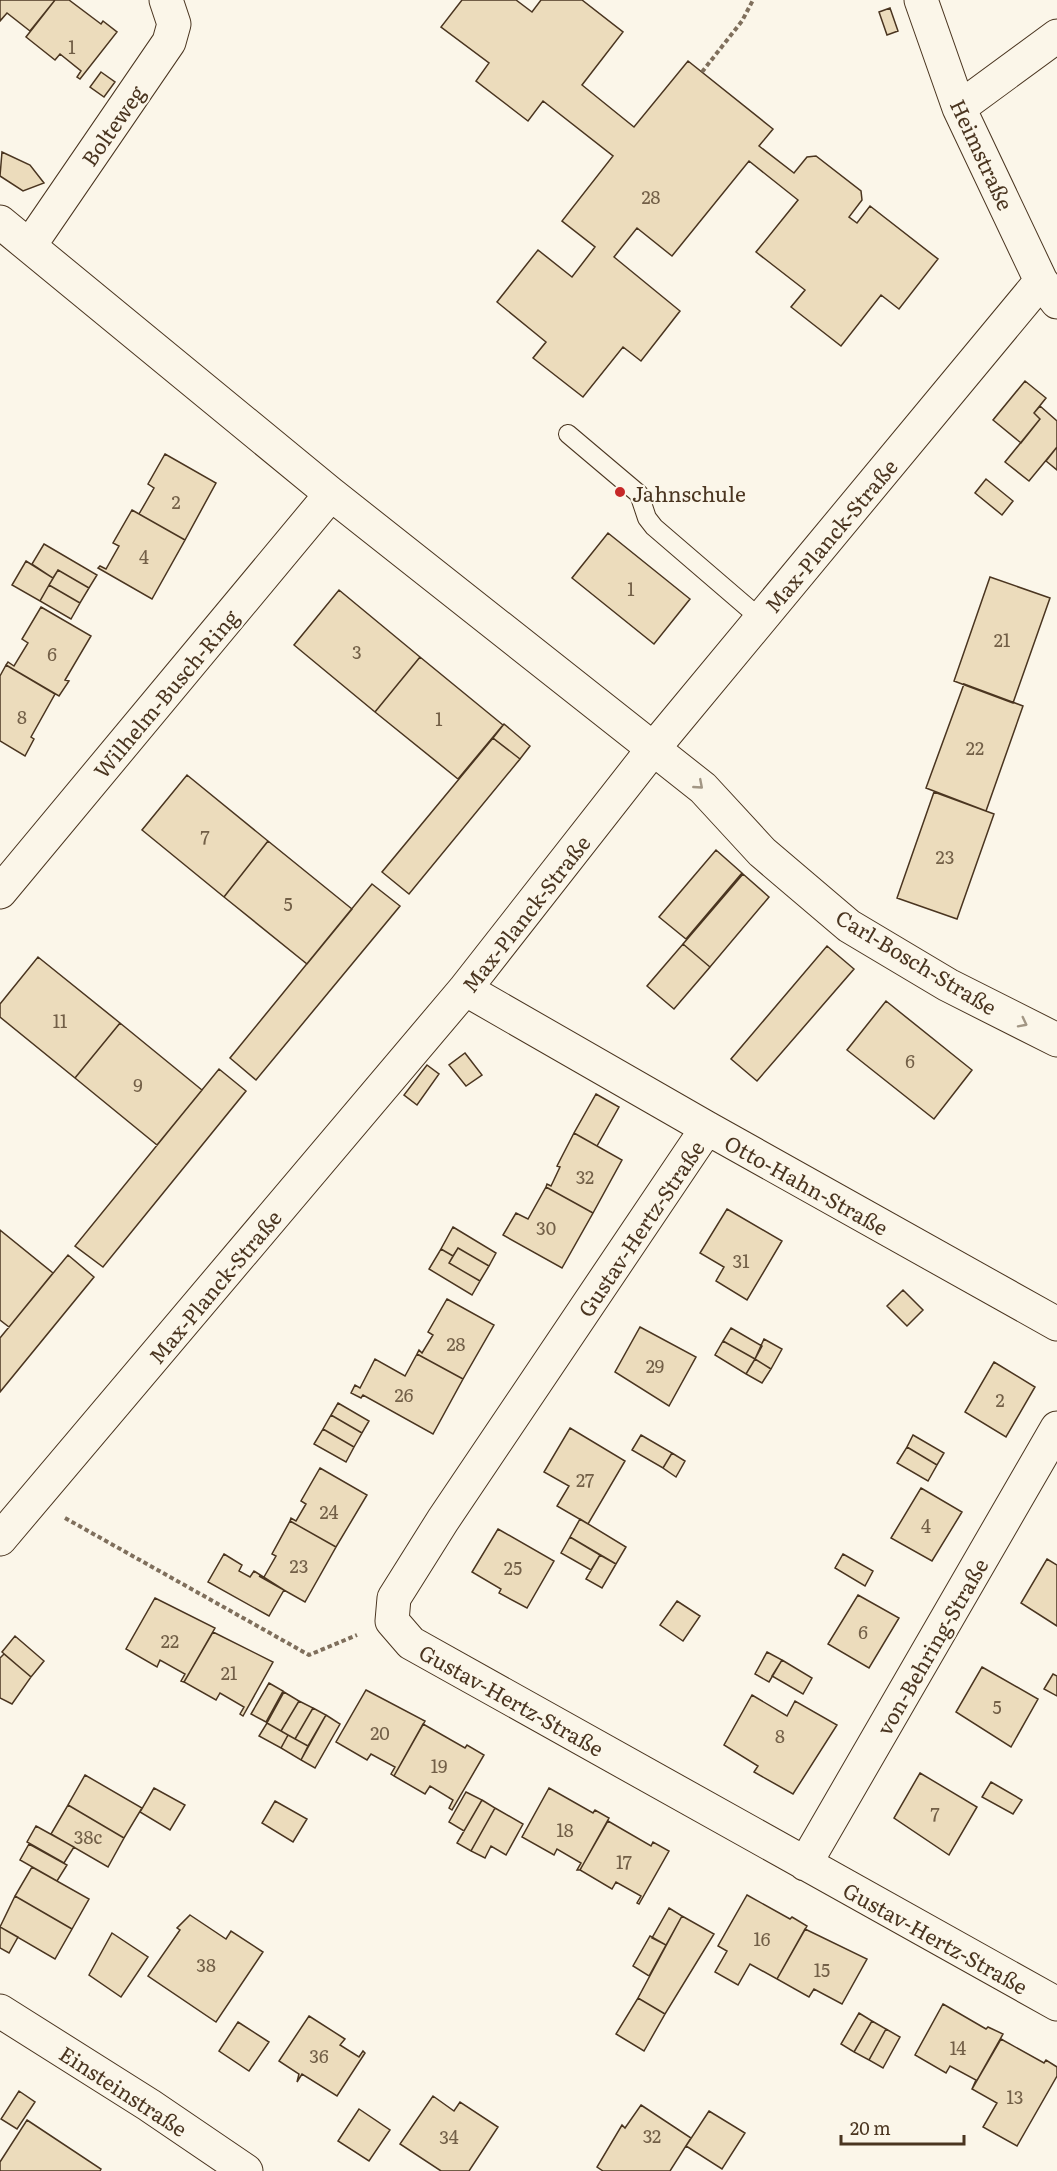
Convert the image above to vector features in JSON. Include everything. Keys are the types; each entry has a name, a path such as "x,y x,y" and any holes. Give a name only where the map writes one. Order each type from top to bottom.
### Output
{"street":[{"name":"Bolteweg","path":"30,245 170,42 174,24 166,0"},
{"name":"Heimstraße","path":"921,0 959,108 1049,291"},
{"path":"959,108 1057,36"},
{"path":"0,222 331,494 653,749"},
{"name":"Max-Planck-Straße","path":"0,1539 465,989 653,749 761,620 1049,291"},
{"name":"Wilhelm-Busch-Ring","path":"0,892 331,494"},
{"name":"Carl-Bosch-Straße","path":"653,749 703,788 762,852 849,926 948,985 1057,1040"},
{"name":"Otto-Hahn-Straße","path":"465,989 1057,1324"},
{"name":"Gustav-Hertz-Straße","path":"707,1128 443,1520 394,1598 392,1621 411,1643 1057,2004"},
{"name":"von-Behring-Straße","path":"805,1864 1057,1428"},
{"name":"Einsteinstraße","path":"0,2011 140,2099 246,2171"}],"lane":[{"path":"568,434 639,494 647,518 654,527 761,620"}],"path":[{"path":"702,72 742,21 753,0"},
{"path":"33,1500 309,1655 392,1621"}],"building":[{"path":"0,0 55,0 30,31 7,13 0,21"},
{"path":"55,0 69,0 101,24 103,21 117,32 80,79 77,77 81,71 60,54 55,60 26,37"},
{"path":"462,0 516,0 532,12 541,0 582,0 623,32 582,85 634,127 688,61 773,129 759,146 794,173 807,157 816,156 861,191 862,200 849,217 857,223 870,206 938,259 899,309 881,295 841,346 791,307 805,290 756,252 798,200 749,161 672,256 637,228 614,257 680,311 641,361 623,347 583,397 533,358 546,342 497,302 538,250 572,277 595,247 562,221 613,156 543,101 528,121 476,81 489,63 441,27"},
{"path":"890,8 898,31 887,35 879,12"},
{"path":"101,72 115,82 104,97 90,87"},
{"path":"2,152 30,165 44,183 23,191 0,176"},
{"path":"1025,381 1046,398 1034,413 1040,419 1021,443 993,420"},
{"path":"1040,406 1057,421 1057,447 1029,481 1005,462 1040,419 1034,413"},
{"path":"1057,447 1057,470 1046,461"},
{"path":"165,454 216,483 185,540 139,514 154,488 148,484"},
{"path":"986,479 1013,501 1002,515 975,493"},
{"path":"132,510 185,540 152,599 98,568 100,566 106,569 119,546 113,543"},
{"path":"608,533 690,599 654,644 572,578"},
{"path":"44,544 97,575 89,588 58,570 53,578 32,564"},
{"path":"26,561 53,578 40,601 12,585"},
{"path":"58,570 89,588 80,603 49,585"},
{"path":"990,577 1050,598 1013,703 954,681"},
{"path":"49,585 80,603 71,619 40,601"},
{"path":"339,590 420,657 375,712 294,645"},
{"path":"41,607 91,636 65,680 69,681 59,696 6,665 8,662 14,666 28,643 22,639"},
{"path":"420,657 503,725 458,779 375,712"},
{"path":"6,665 55,694 31,737 34,739 25,756 0,741 0,676"},
{"path":"964,684 1023,706 986,811 926,788"},
{"path":"504,724 530,746 520,759 493,738"},
{"path":"493,738 520,759 409,894 382,872"},
{"path":"187,775 268,841 224,897 142,830"},
{"path":"934,792 994,814 957,919 897,898"},
{"path":"268,841 352,909 307,964 224,897"},
{"path":"716,850 742,873 686,939 659,917"},
{"path":"743,874 769,897 710,967 683,944"},
{"path":"372,884 400,906 256,1080 230,1058"},
{"path":"683,944 710,967 674,1009 647,986"},
{"path":"827,946 854,969 757,1081 731,1059"},
{"path":"38,957 120,1023 75,1078 0,1017 0,1004"},
{"path":"886,1001 972,1070 934,1119 847,1050"},
{"path":"120,1023 202,1090 157,1145 75,1078"},
{"path":"465,1053 482,1075 466,1086 449,1065"},
{"path":"427,1065 439,1074 417,1105 404,1095"},
{"path":"219,1069 246,1091 103,1267 75,1246"},
{"path":"596,1094 619,1107 597,1146 574,1133"},
{"path":"574,1133 622,1160 593,1213 546,1187 547,1184 551,1186 560,1167 557,1166"},
{"path":"546,1187 593,1213 562,1268 503,1235 516,1213 528,1219"},
{"path":"727,1209 782,1241 747,1300 716,1281 724,1267 700,1253"},
{"path":"453,1227 496,1253 489,1266 458,1248 453,1256 441,1249"},
{"path":"0,1230 53,1273 9,1327 0,1320"},
{"path":"458,1248 489,1266 480,1281 449,1263"},
{"path":"441,1249 453,1256 449,1263 480,1281 472,1295 429,1269"},
{"path":"68,1255 94,1277 0,1392 0,1338"},
{"path":"903,1290 923,1310 907,1326 887,1306"},
{"path":"447,1299 494,1325 463,1379 417,1354 419,1350 422,1353 433,1335 428,1332"},
{"path":"640,1327 696,1357 669,1406 615,1372"},
{"path":"731,1328 762,1346 755,1359 723,1341"},
{"path":"764,1339 782,1349 771,1369 755,1359"},
{"path":"723,1341 755,1359 746,1374 715,1355"},
{"path":"417,1354 463,1379 433,1434 363,1395 361,1398 351,1393 355,1385 360,1388 375,1359 405,1376"},
{"path":"755,1359 771,1369 762,1383 746,1374"},
{"path":"994,1362 1035,1387 1006,1437 965,1412"},
{"path":"338,1403 369,1421 362,1433 331,1415"},
{"path":"331,1415 362,1433 354,1447 323,1429"},
{"path":"570,1428 625,1461 588,1524 557,1506 569,1486 544,1472"},
{"path":"323,1429 354,1447 346,1462 314,1444"},
{"path":"641,1435 672,1453 663,1468 632,1450"},
{"path":"913,1435 944,1453 937,1465 907,1447"},
{"path":"907,1447 937,1465 928,1481 897,1463"},
{"path":"672,1453 685,1461 676,1477 663,1468"},
{"path":"320,1468 367,1495 336,1547 290,1521 291,1518 296,1521 306,1504 301,1501"},
{"path":"921,1488 962,1512 932,1561 891,1538"},
{"path":"580,1519 626,1547 616,1564 570,1537"},
{"path":"290,1521 336,1547 305,1602 259,1576 264,1577 276,1556 272,1554"},
{"path":"498,1529 554,1561 527,1608 499,1593 501,1589 472,1572"},
{"path":"570,1537 600,1555 591,1570 561,1553"},
{"path":"224,1554 242,1565 239,1571 250,1577 254,1571 284,1590 269,1616 208,1582"},
{"path":"843,1554 873,1571 865,1586 835,1568"},
{"path":"600,1555 616,1564 602,1588 586,1579"},
{"path":"1047,1559 1057,1565 1057,1626 1021,1603"},
{"path":"858,1595 899,1618 869,1668 828,1644"},
{"path":"155,1598 215,1628 184,1682 181,1681 185,1674 160,1660 157,1667 126,1649"},
{"path":"677,1601 700,1616 683,1641 660,1625"},
{"path":"213,1632 273,1662 243,1716 240,1714 244,1707 220,1693 216,1700 184,1682"},
{"path":"15,1636 44,1661 31,1677 2,1652"},
{"path":"767,1652 782,1660 769,1682 755,1674"},
{"path":"4,1654 31,1677 12,1704 0,1698 0,1658"},
{"path":"782,1660 812,1678 803,1694 772,1676"},
{"path":"982,1667 1038,1699 1011,1747 956,1712"},
{"path":"1053,1674 1057,1676 1057,1696 1044,1689"},
{"path":"269,1683 283,1691 266,1722 251,1714"},
{"path":"366,1690 425,1721 394,1776 391,1774 395,1767 371,1754 367,1760 336,1742"},
{"path":"284,1692 299,1701 281,1731 267,1723"},
{"path":"752,1695 787,1716 795,1701 837,1725 793,1794 754,1772 758,1766 724,1745"},
{"path":"299,1701 313,1708 295,1739 281,1731"},
{"path":"313,1708 326,1715 308,1746 295,1739"},
{"path":"326,1715 340,1724 315,1768 301,1760"},
{"path":"267,1723 288,1735 281,1748 259,1736"},
{"path":"423,1724 465,1748 467,1745 484,1755 452,1810 449,1808 453,1800 430,1786 425,1794 394,1776"},
{"path":"288,1735 308,1746 301,1760 281,1748"},
{"path":"920,1773 977,1807 949,1855 894,1818"},
{"path":"85,1775 142,1808 124,1838 68,1805"},
{"path":"991,1782 1022,1800 1013,1814 982,1797"},
{"path":"154,1788 185,1805 170,1830 140,1812"},
{"path":"549,1788 593,1813 595,1810 609,1818 580,1870 577,1870 581,1863 557,1849 554,1855 522,1837"},
{"path":"466,1792 482,1800 464,1831 449,1822"},
{"path":"482,1800 495,1808 471,1851 457,1843"},
{"path":"275,1801 307,1819 293,1842 262,1823"},
{"path":"68,1805 124,1838 108,1867 51,1834"},
{"path":"495,1808 523,1824 506,1855 491,1846 485,1858 471,1851"},
{"path":"608,1821 651,1846 653,1842 669,1851 639,1904 637,1903 641,1896 616,1882 612,1889 580,1870"},
{"path":"36,1826 74,1847 64,1863 27,1842"},
{"path":"29,1844 67,1865 57,1881 20,1860"},
{"path":"32,1867 89,1899 72,1929 15,1896"},
{"path":"747,1895 807,1926 777,1979 750,1964 738,1985 715,1972 727,1951 718,1946"},
{"path":"15,1896 72,1929 55,1959 0,1927"},
{"path":"669,1908 682,1916 666,1945 652,1938"},
{"path":"190,1915 226,1939 231,1931 263,1952 216,2022 148,1976 180,1930 177,1928"},
{"path":"682,1916 714,1934 665,2014 638,1998"},
{"path":"0,1927 18,1937 9,1953 0,1948"},
{"path":"805,1929 867,1959 842,2004 814,1989 809,1997 777,1979"},
{"path":"112,1933 148,1957 121,1997 89,1975"},
{"path":"650,1936 666,1945 649,1976 633,1966"},
{"path":"638,1998 665,2014 644,2051 616,2034"},
{"path":"943,2004 986,2029 988,2027 1003,2034 972,2089 976,2080 950,2066 946,2073 915,2055"},
{"path":"859,2013 872,2021 854,2052 841,2044"},
{"path":"309,2016 345,2039 340,2045 359,2057 363,2051 365,2053 337,2096 302,2074 297,2082 299,2074 279,2061"},
{"path":"872,2021 886,2029 869,2060 854,2052"},
{"path":"238,2022 269,2042 249,2071 219,2051"},
{"path":"886,2029 900,2037 883,2068 869,2060"},
{"path":"1001,2039 1044,2063 1046,2060 1057,2067 1057,2076 1017,2146 983,2127 997,2103 972,2089"},
{"path":"19,2091 35,2102 17,2129 1,2119"},
{"path":"433,2096 454,2111 460,2102 498,2127 469,2171 441,2171 400,2144"},
{"path":"641,2105 691,2138 670,2171 603,2171 597,2167 622,2125 625,2128"},
{"path":"359,2109 390,2130 369,2161 338,2141"},
{"path":"709,2111 745,2133 722,2169 686,2146"},
{"path":"27,2120 101,2169 100,2171 0,2171 0,2162"}],"place":[{"name":"Jahnschule","path":"620,492"}]}
